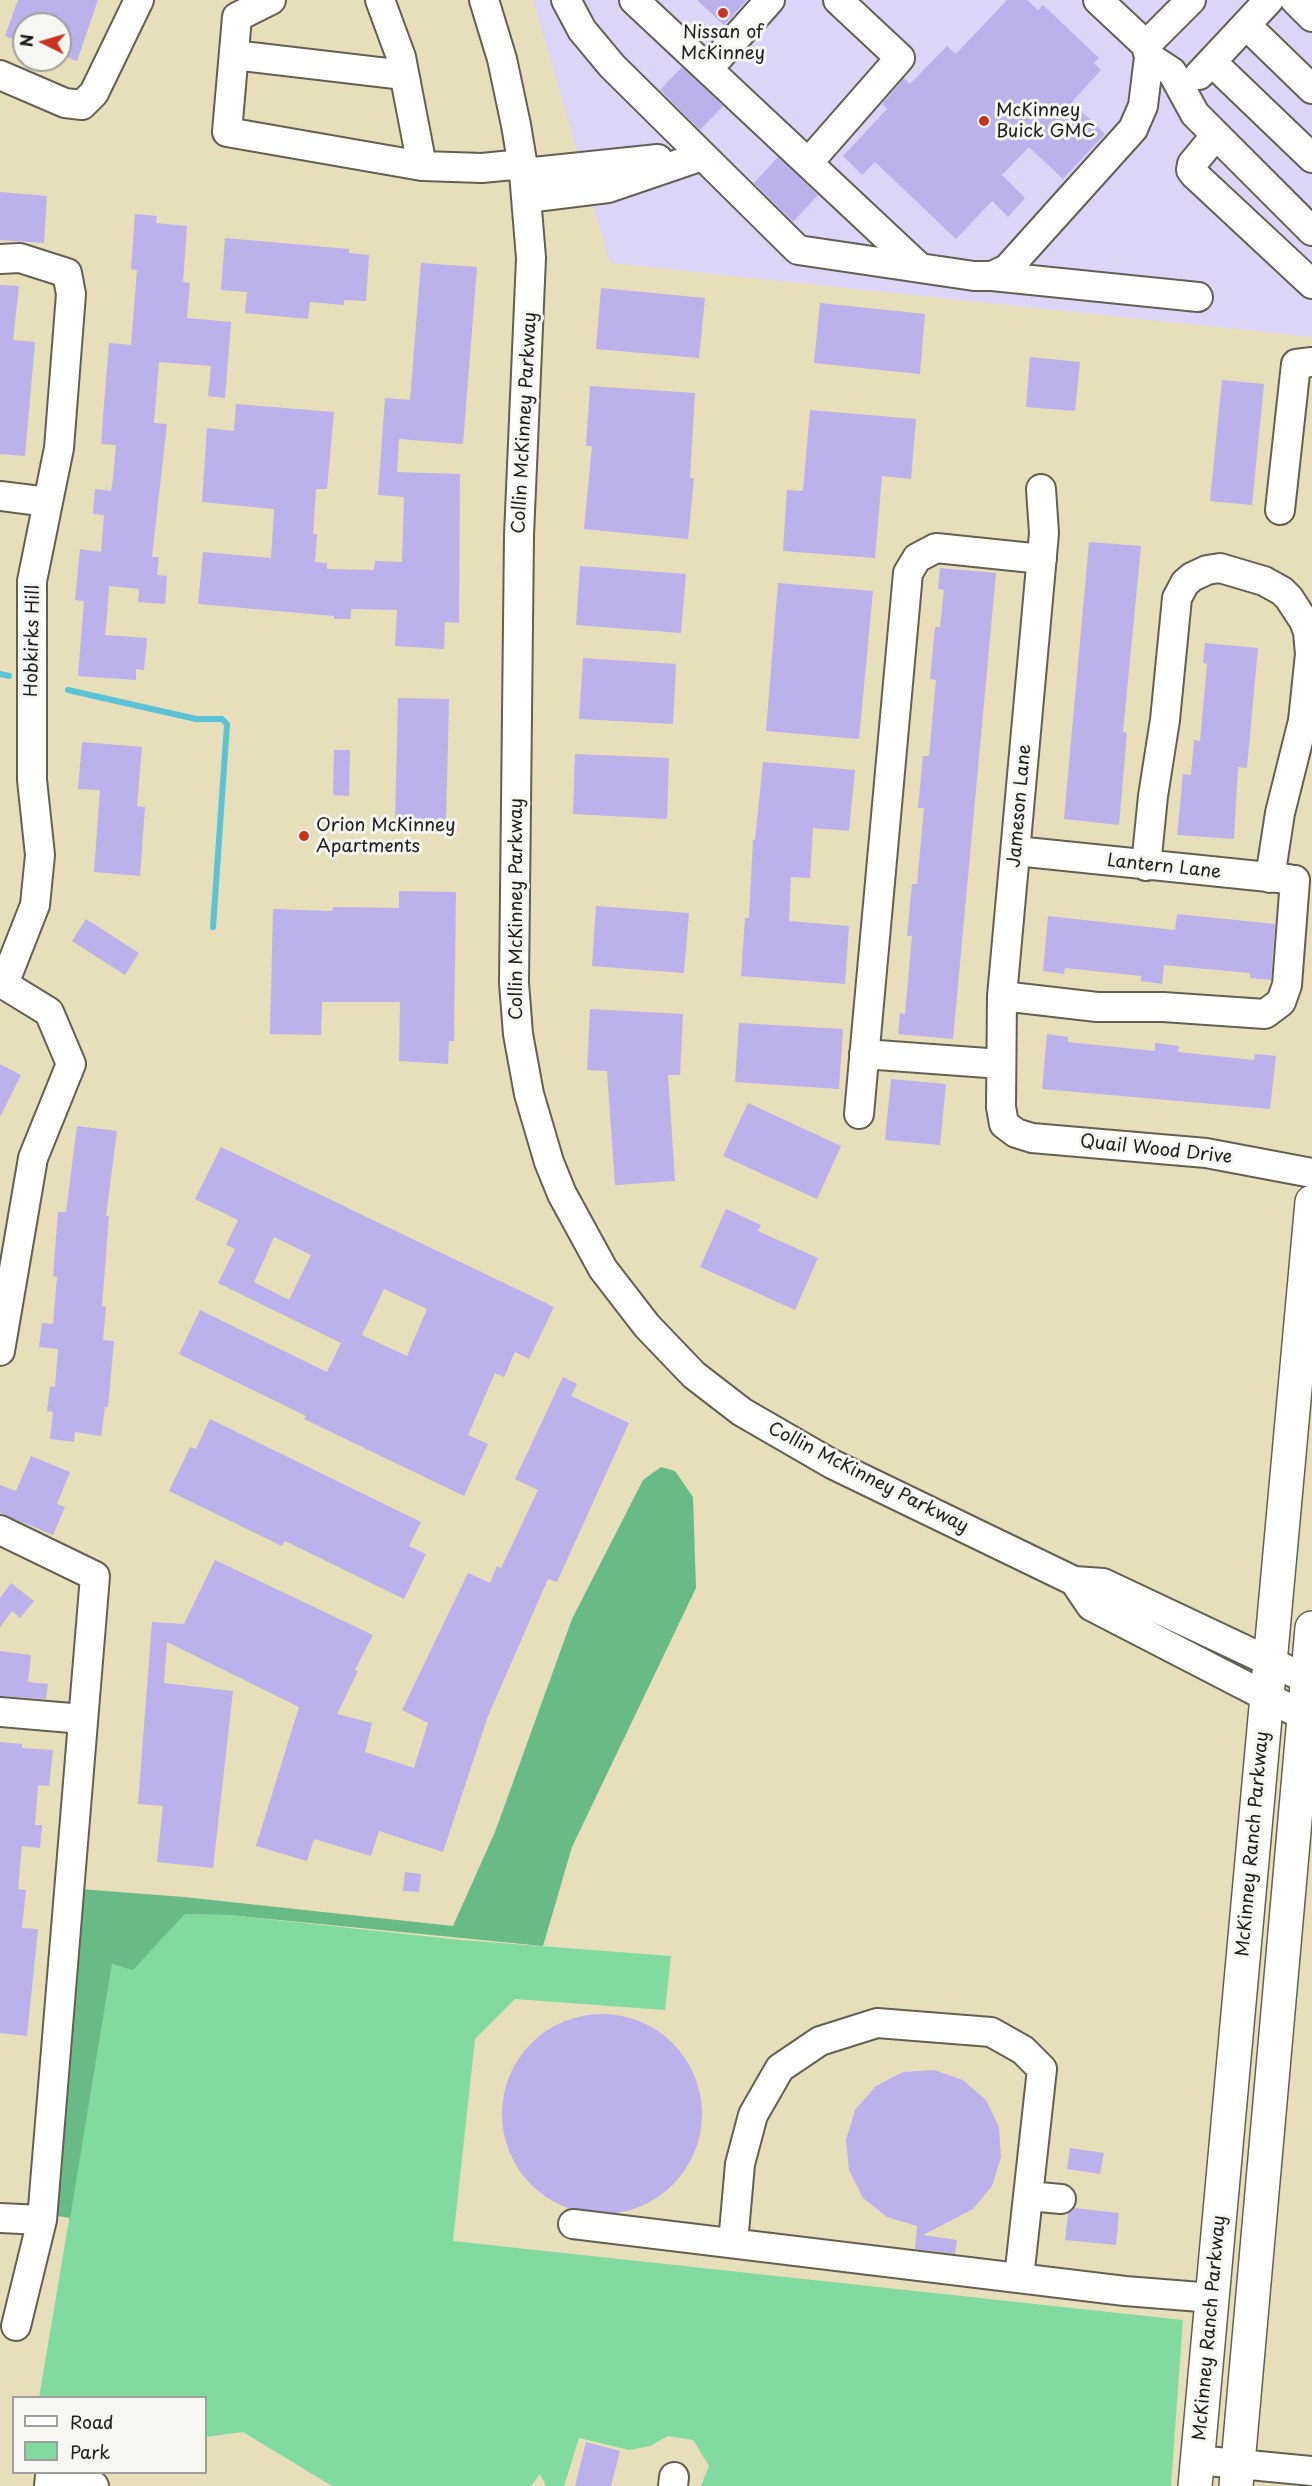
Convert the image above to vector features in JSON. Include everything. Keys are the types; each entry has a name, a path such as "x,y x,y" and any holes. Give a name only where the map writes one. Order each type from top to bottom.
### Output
{"main road":[{"name":"McKinney Ranch Parkway","path":"1196,2473 1312,1202"},
{"path":"1238,2475 1312,1628"}],"street":[{"path":"0,75 65,103 82,105 94,93 139,0"},
{"path":"271,0 237,17 227,132 422,166 482,168 525,178 608,188 702,156"},
{"path":"380,0 401,57 422,166"},
{"name":"Collin McKinney Parkway","path":"484,0 502,59 525,178 531,258 519,512 514,983 522,1059 534,1116 562,1194 589,1246 615,1285 647,1326 694,1375 742,1412 798,1446 1074,1581 1103,1583 1307,1679"},
{"path":"566,0 582,30 597,48 798,250 974,276 1198,297"},
{"path":"634,0 920,268"},
{"path":"708,69 770,0"},
{"path":"808,163 900,58 838,0"},
{"path":"1098,0 1172,72 1195,114 1312,231"},
{"path":"992,276 1007,269 1133,129 1143,106 1148,51 1191,0"},
{"path":"1184,91 1269,0"},
{"path":"1295,0 1312,17"},
{"path":"1246,25 1312,89"},
{"path":"234,55 404,75"},
{"path":"1212,62 1312,158"},
{"path":"1216,135 1192,164 1191,170 1312,284"},
{"name":"Hobkirks Hill","path":"0,259 20,258 67,273 71,294 58,448 32,581 32,780 40,855 35,905 2,983"},
{"path":"1280,510 1296,364 1312,362"},
{"name":"Jameson Lane","path":"1004,1124 1001,1116 1002,996 1042,559 1044,517 1041,489"},
{"path":"0,496 48,502"},
{"path":"859,1114 908,573 917,558 936,548 1042,559"},
{"path":"1002,996 1096,1007 1163,1007 1265,1014 1281,1002 1287,986 1292,880 1280,813 1303,721 1310,654 1308,632 1289,598 1275,586 1264,581 1220,568 1200,573 1185,583 1181,590 1175,607 1165,720 1153,796 1146,866"},
{"name":"Lantern Lane","path":"1016,851 1292,880"},
{"path":"0,1351 33,1158 71,1064 49,1012 2,983"},
{"path":"864,1054 1001,1064"},
{"name":"Quail Wood Drive","path":"1004,1124 1016,1133 1032,1138 1223,1155 1312,1173"},
{"path":"0,1530 95,1576 42,2220 16,2326"},
{"name":"Collin McKinney Parkway","path":"1074,1581 1091,1606 1304,1716"},
{"path":"0,1712 83,1719"},
{"path":"733,2243 740,2164 753,2115 780,2068 820,2041 877,2023 991,2032 1023,2050 1042,2068 1019,2278"},
{"path":"1028,2196 1061,2199"},
{"path":"0,2218 42,2220"},
{"path":"573,2224 1019,2278 1213,2298"},
{"path":"1196,2473 1238,2475 1312,2471"},
{"path":"49,2486 50,2476 94,2486"}],"shaded area":[{"path":"533,0 1312,0 1312,337 610,263"}],"green space":[{"path":"661,1467 675,1471 693,1497 696,1588 572,1847 543,1946 229,1915 185,1914 133,1970 112,1964 70,2218 52,2215 80,1889 184,1897 453,1926 495,1832 572,1619 643,1480"},
{"path":"185,1914 229,1915 461,1940 671,1956 665,2010 515,1999 475,2039 453,2241 1183,2320 1171,2486 701,2486 709,2466 693,2440 668,2436 650,2446 629,2450 579,2438 564,2486 546,2486 540,2474 531,2486 332,2486 243,2432 207,2437 207,2396 39,2396 112,1964 133,1969"}],"building":[{"path":"18,0 98,0 77,61 72,59 72,12 14,12"},
{"name":"Nissan of McKinney","path":"697,0 747,0 724,25"},
{"name":"McKinney Buick GMC","path":"1007,0 1027,0 1038,10 1043,5 1099,58 1094,63 1101,70 1072,102 1105,134 1063,179 1029,147 1002,175 1025,198 1008,217 992,201 956,239 875,162 862,175 843,156 887,109 882,104 904,78 910,84 947,46 956,54"},
{"path":"12,17 12,39 5,36"},
{"path":"682,67 723,106 700,130 660,90"},
{"path":"778,157 818,195 793,222 754,183"},
{"path":"0,192 47,196 44,243 0,240"},
{"path":"135,214 157,216 156,223 187,226 183,282 190,283 187,318 231,322 225,398 208,396 211,366 159,362 154,423 167,424 152,557 159,557 157,575 167,576 165,604 138,602 139,589 109,586 105,635 147,638 144,670 136,669 136,680 78,676 84,601 75,600 80,549 101,552 104,515 93,514 95,489 111,491 113,479 116,445 101,444 109,343 131,345 137,270 131,269"},
{"path":"225,238 349,249 349,253 369,255 366,301 344,300 344,305 310,302 308,319 245,313 247,292 221,290"},
{"path":"421,263 477,267 463,444 399,439 397,472 460,474 459,623 445,622 444,649 395,646 397,610 351,609 351,619 334,619 334,616 198,604 203,552 271,558 274,509 202,502 207,428 234,431 236,404 334,412 327,489 316,489 313,534 317,534 315,562 327,563 327,569 374,570 375,561 402,562 404,497 378,495 385,398 410,400"},
{"path":"0,285 19,286 13,340 35,342 25,456 0,454"},
{"path":"601,288 705,298 699,358 596,349"},
{"path":"820,303 925,314 920,374 814,363"},
{"path":"1030,357 1080,362 1075,411 1026,407"},
{"path":"1222,380 1264,384 1252,505 1210,501"},
{"path":"590,386 695,393 690,478 694,479 688,539 584,529 592,446 586,446"},
{"path":"810,410 916,419 911,479 882,476 875,558 783,551 787,490 803,491"},
{"path":"1089,542 1141,546 1123,732 1127,733 1119,825 1064,819"},
{"path":"580,566 686,574 681,633 576,625"},
{"path":"940,568 996,573 953,1039 898,1034 900,1013 905,1014 912,936 907,936 912,884 917,884 924,808 918,808 923,756 929,756 936,680 930,679 935,627 940,627 944,590 938,589"},
{"path":"778,583 873,591 859,739 766,731"},
{"path":"1205,643 1258,648 1247,768 1238,767 1234,839 1177,835 1183,774 1191,775 1194,740 1200,741 1207,664 1203,663"},
{"path":"583,658 676,664 673,724 579,719"},
{"path":"398,698 449,699 446,824 395,823"},
{"path":"82,742 142,747 137,806 145,807 140,876 94,872 100,790 78,789"},
{"path":"334,750 350,750 349,796 333,795"},
{"path":"575,754 669,758 667,819 573,814"},
{"path":"763,762 855,770 849,831 813,828 810,878 791,877 789,921 849,926 845,984 741,976 745,918 749,918 753,840 755,840"},
{"path":"399,891 456,892 454,1041 449,1041 448,1064 399,1061 400,1002 322,1002 321,1035 270,1034 273,909 332,911 333,907 399,908"},
{"path":"596,906 689,913 684,973 592,966"},
{"path":"1177,914 1275,924 1271,980 1250,978 1250,973 1164,965 1162,984 1141,981 1141,976 1065,968 1064,974 1043,971 1048,916 1175,930"},
{"path":"86,919 139,953 125,975 72,941"},
{"path":"590,1009 683,1014 680,1075 668,1075 675,1181 615,1185 607,1071 587,1070"},
{"path":"739,1023 843,1029 839,1089 735,1082"},
{"path":"1047,1034 1068,1037 1068,1042 1155,1051 1155,1043 1179,1046 1178,1052 1254,1060 1255,1054 1276,1056 1270,1109 1042,1089"},
{"path":"0,1064 21,1075 0,1117"},
{"path":"891,1079 946,1084 940,1145 885,1140"},
{"path":"748,1103 841,1146 817,1199 723,1156"},
{"path":"77,1126 117,1131 106,1216 109,1216 102,1306 106,1307 103,1340 114,1341 108,1407 105,1407 101,1436 75,1432 74,1442 50,1439 53,1412 47,1411 50,1386 55,1387 58,1349 39,1347 42,1323 53,1324 57,1277 53,1276 58,1212 66,1212"},
{"path":"221,1147 554,1307 529,1359 515,1352 504,1377 495,1373 468,1435 488,1444 464,1496 304,1419 306,1416 179,1354 200,1310 327,1372 341,1343 218,1283 235,1249 226,1245 238,1220 195,1199","holes":["274,1237 311,1255 289,1300 254,1282","384,1289 427,1309 407,1356 362,1335"]},
{"path":"726,1209 761,1225 758,1231 818,1258 795,1310 700,1267"},
{"path":"563,1377 577,1384 571,1396 629,1423 557,1582 548,1579 488,1716 443,1852 379,1831 371,1856 314,1839 307,1861 256,1846 299,1707 167,1642 164,1683 233,1691 213,1868 157,1862 163,1806 138,1804 152,1622 184,1624 215,1560 373,1635 355,1670 358,1671 337,1714 372,1723 365,1752 414,1768 428,1723 402,1710 468,1573 490,1583 497,1566 501,1568 538,1490 515,1479"},
{"path":"210,1419 421,1522 409,1546 426,1554 404,1599 285,1541 282,1546 169,1491 190,1447 196,1449"},
{"path":"31,1456 70,1472 57,1504 65,1507 53,1535 0,1513 0,1485 16,1491"},
{"path":"11,1583 34,1601 20,1618 12,1611 0,1627 0,1598"},
{"path":"0,1651 31,1655 28,1682 48,1684 46,1699 0,1696"},
{"path":"0,1742 22,1744 22,1748 53,1750 49,1786 38,1785 35,1825 42,1825 40,1848 22,1846 18,1889 26,1890 22,1928 38,1929 27,2036 0,2033"},
{"path":"405,1872 421,1874 419,1892 403,1891"},
{"path":"592,2014 612,2014 631,2018 649,2026 673,2043 685,2058 698,2085 702,2114 698,2143 685,2170 673,2185 658,2197 631,2210 612,2214 592,2214 573,2210 555,2202 531,2185 519,2170 506,2143 502,2124 502,2104 506,2085 514,2067 531,2043 546,2031 573,2018"},
{"path":"934,2070 963,2080 986,2100 999,2127 1001,2157 992,2186 973,2209 923,2235 957,2240 955,2254 915,2249 917,2226 887,2217 863,2198 849,2170 846,2140 855,2110 876,2086 903,2072"},
{"path":"1070,2148 1104,2153 1100,2174 1067,2169"},
{"path":"1075,2208 1119,2213 1116,2245 1065,2240 1068,2214"},
{"path":"586,2442 620,2451 611,2486 575,2486"}],"waterway":[{"path":"0,674 9,676"},
{"path":"68,690 196,719 222,719 227,724 213,927"}],"place":[{"name":"Nissan of McKinney","path":"723,13"},
{"name":"McKinney Buick GMC","path":"984,121"},
{"name":"Orion McKinney Apartments","path":"304,836"}]}
